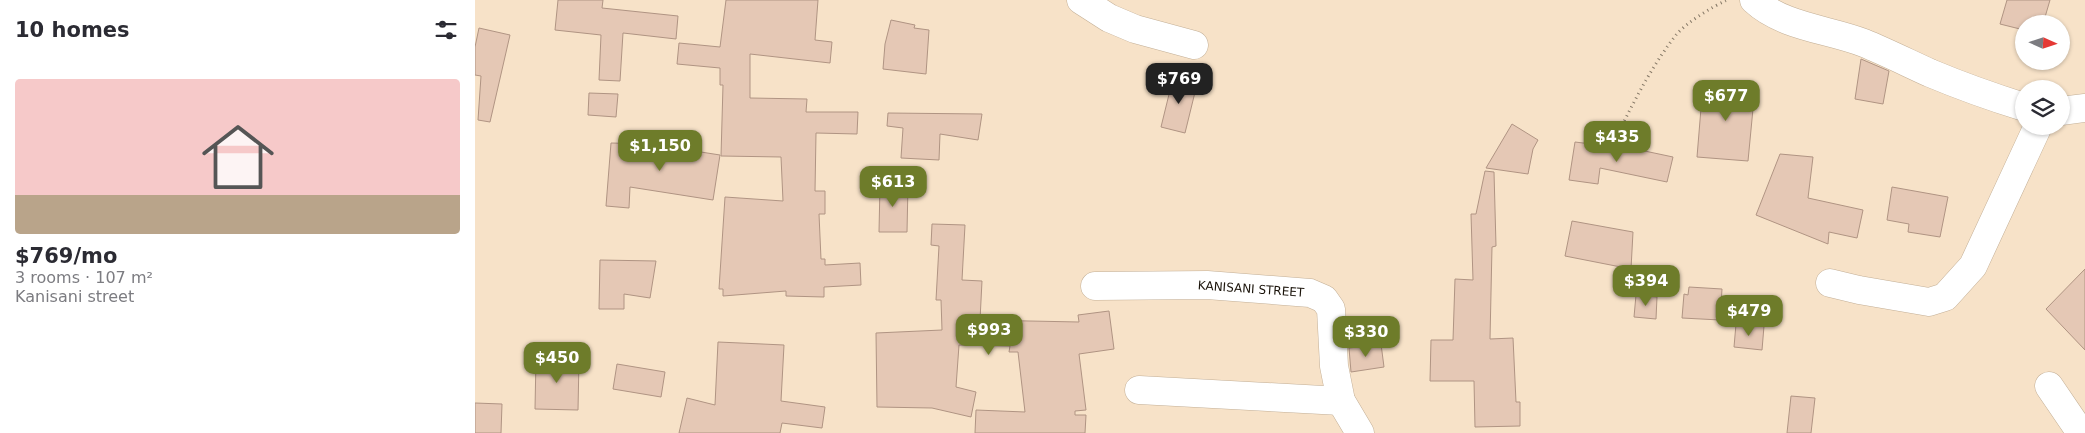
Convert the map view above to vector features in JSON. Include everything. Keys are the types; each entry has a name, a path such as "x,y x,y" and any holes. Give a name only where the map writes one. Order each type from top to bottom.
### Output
{"street":[{"path":"1081,0 1109,18 1135,29 1193,45"},
{"path":"1754,0 1766,11 1821,31 1862,42 1932,74 1987,96 2015,104"},
{"path":"2070,110 2085,108"},
{"path":"1830,283 1929,302 1945,297 1973,266 2035,135"},
{"name":"KANISANI STREET","path":"1095,286 1207,285 1310,293 1324,298 1331,309 1334,366 1341,401 1361,433"},
{"path":"2049,386 2081,433"},
{"path":"1139,390 1341,401"}],"path":[{"path":"1613,143 1643,85 1677,34 1713,7 1728,0"}],"building":[{"path":"558,0 603,0 602,8 678,16 676,39 623,33 620,81 599,80 601,35 555,30"},
{"path":"726,0 818,0 815,40 832,42 830,63 750,54 750,98 807,99 806,112 858,112 857,134 816,133 815,191 825,191 825,214 819,214 821,259 825,259 825,265 860,263 861,285 824,287 824,297 786,296 786,291 723,296 723,289 719,289 725,197 783,201 781,157 721,156 723,85 720,85 720,68 677,64 679,43 720,47"},
{"path":"2007,0 2050,0 2046,15 2015,15 2015,28 2000,24"},
{"path":"891,20 915,25 914,28 929,30 926,74 883,69 885,44"},
{"path":"479,28 510,35 490,122 478,120 481,76 475,75 475,47"},
{"path":"1861,59 1889,71 1883,104 1855,99"},
{"path":"1173,78 1197,84 1185,133 1161,127"},
{"path":"1703,84 1755,88 1748,161 1697,157"},
{"path":"589,93 618,94 616,117 588,115"},
{"path":"888,113 982,114 978,140 940,134 939,160 901,158 903,128 887,126"},
{"path":"1512,124 1538,140 1533,149 1528,174 1486,168"},
{"path":"1575,142 1640,150 1673,157 1667,182 1600,168 1598,184 1569,180"},
{"path":"611,143 650,144 720,155 713,200 630,187 629,208 606,206"},
{"path":"1780,154 1813,157 1808,198 1863,210 1857,238 1829,232 1828,244 1756,215"},
{"path":"1485,171 1494,172 1496,246 1492,247 1490,339 1513,338 1516,402 1520,402 1520,426 1475,427 1474,381 1430,381 1431,340 1453,340 1455,279 1473,280 1471,214 1476,214"},
{"path":"880,185 908,185 907,232 879,232"},
{"path":"1892,187 1948,197 1940,237 1908,232 1909,224 1887,220"},
{"path":"1572,221 1633,232 1631,269 1565,256"},
{"path":"932,224 965,225 962,280 982,281 980,320 1079,322 1078,315 1109,311 1114,349 1079,354 1086,410 1075,411 1075,415 1086,415 1085,433 975,433 976,410 1025,412 1018,352 1009,352 1010,346 959,345 956,387 976,392 971,417 932,408 877,407 876,333 942,330 941,300 936,300 939,246 931,245"},
{"path":"600,260 656,261 650,298 624,294 624,309 599,309"},
{"path":"2085,269 2085,350 2046,309"},
{"path":"1689,287 1722,289 1720,320 1682,318 1684,294 1688,295"},
{"path":"1636,295 1657,297 1656,319 1634,317"},
{"path":"1736,324 1764,326 1762,350 1734,347"},
{"path":"718,342 784,345 781,401 825,407 822,428 782,423 780,433 679,433 687,398 715,405"},
{"path":"1381,344 1384,367 1351,372 1349,348"},
{"path":"536,358 579,360 578,410 535,409"},
{"path":"617,364 665,372 661,397 613,389"},
{"path":"1791,396 1815,398 1811,433 1787,433"},
{"path":"475,403 502,404 501,433 475,433"}]}
